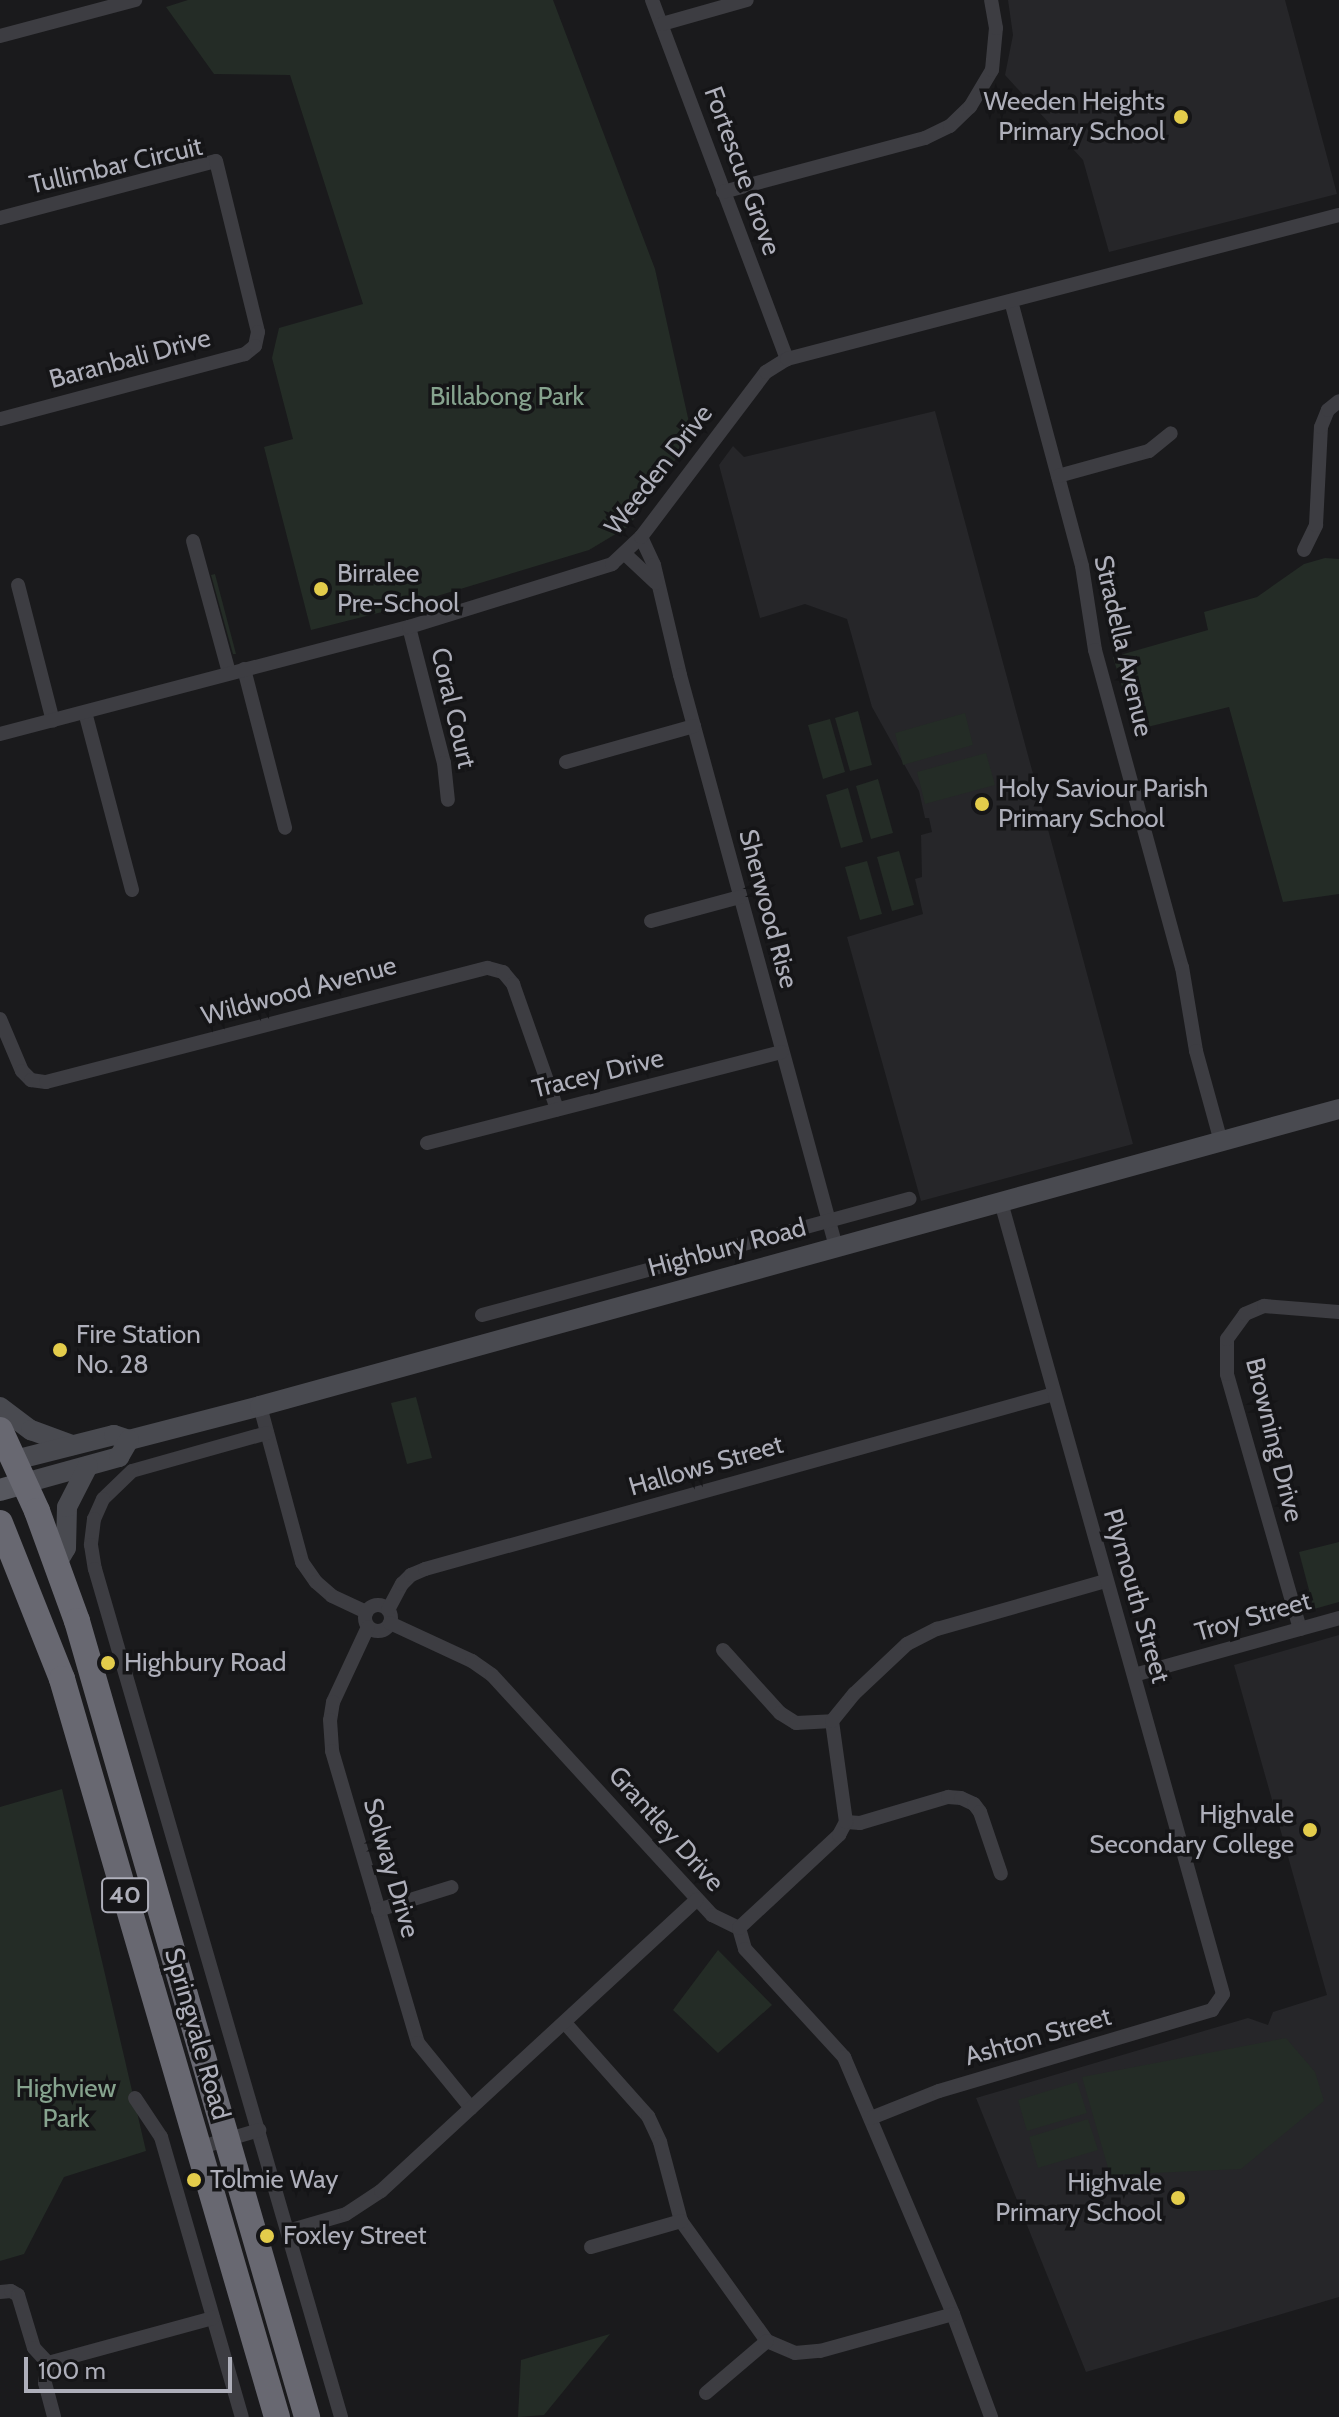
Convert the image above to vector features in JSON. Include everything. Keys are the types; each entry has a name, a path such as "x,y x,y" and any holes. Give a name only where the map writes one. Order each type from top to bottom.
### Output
{"highway":[{"name":"Springvale Road","path":"0,1430 10,1474 57,1563 307,2417"},
{"name":"Springvale Road","path":"3,1535 62,1679 277,2417"}],"main road":[{"name":"Highbury Road","path":"10,1474 72,1445 114,1435 129,1440 260,1406 1339,1109"},
{"path":"0,1407 9,1410 31,1430 72,1445"},
{"name":"Highbury Road","path":"10,1474 88,1466 119,1457 129,1440"},
{"path":"57,1563 66,1548 67,1507 88,1466"}],"street":[{"path":"0,36 135,0"},
{"name":"Fortescue Grove","path":"652,0 787,359"},
{"path":"662,24 747,0"},
{"path":"723,192 925,138 950,126 976,100 992,70 996,28 991,0"},
{"name":"Tullimbar Circuit","path":"0,218 216,161 258,332"},
{"name":"Weeden Drive","path":"0,734 409,627 599,569 625,554 641,537 766,372 787,359 1339,215"},
{"name":"Stradella Avenue","path":"1011,301 1082,566 1095,650 1182,967 1196,1051 1221,1142"},
{"name":"Baranbali Drive","path":"0,419 245,354 255,346 258,332"},
{"path":"1304,550 1316,525 1321,427 1328,410 1339,401"},
{"path":"1058,476 1149,451 1171,433"},
{"name":"Sherwood Rise","path":"641,537 654,565 694,726 836,1247"},
{"path":"193,541 229,673"},
{"path":"625,554 656,583"},
{"path":"18,585 53,721"},
{"name":"Coral Court","path":"409,627 444,763 448,800"},
{"path":"244,669 285,828"},
{"path":"85,712 132,890"},
{"path":"566,762 694,726"},
{"path":"651,921 740,897"},
{"name":"Wildwood Avenue","path":"0,1019 22,1071 31,1080 46,1082 488,968 503,972 513,984 557,1109"},
{"name":"Tracey Drive","path":"427,1143 781,1052"},
{"path":"482,1315 910,1199"},
{"name":"Plymouth Street","path":"1001,1202 1222,1985 1220,2003"},
{"name":"Browning Drive","path":"1300,1629 1227,1374 1227,1339 1245,1314 1264,1306 1339,1312"},
{"name":"Hallows Street","path":"389,1616 402,1584 411,1575 425,1569 1054,1394"},
{"path":"260,1406 302,1562 316,1582 332,1596 367,1620 381,1629 389,1616 380,1607 367,1620"},
{"name":"Springvale Road","path":"267,1433 141,1467 115,1484 103,1499 91,1537 95,1569 341,2417"},
{"path":"991,2417 953,2314 844,2057 745,1949 739,1928 839,1835 846,1822 832,1721 854,1694 917,1639 937,1629 1106,1581"},
{"name":"Grantley Drive","path":"389,1616 492,1675 712,1915 739,1928"},
{"name":"Troy Street","path":"1134,1675 1339,1618"},
{"name":"Solway Drive","path":"367,1620 336,1696 330,1729 332,1751 418,2043 471,2108"},
{"path":"723,1650 780,1713 796,1723 832,1721"},
{"path":"846,1822 860,1823 948,1797 961,1798 974,1804 980,1812 1001,1874"},
{"path":"378,1910 452,1887"},
{"path":"288,2231 346,2214 368,2201 697,1899"},
{"name":"Ashton Street","path":"871,2118 939,2091 1201,2014 1220,2003"},
{"path":"565,2023 648,2116 660,2142 681,2221 767,2341 795,2353 820,2351 953,2314"},
{"path":"135,2098 156,2124 161,2137 242,2417"},
{"name":"Springvale Road","path":"198,2148 259,2130"},
{"path":"591,2247 681,2221"},
{"path":"0,2292 11,2291 18,2295 34,2348 48,2363"},
{"path":"48,2363 213,2318"},
{"path":"706,2393 767,2341"},
{"path":"48,2363 45,2383 54,2417"}],"shaded area":[{"name":"Weeden Heights Primary School","path":"1008,0 1285,0 1337,194 1109,252 1083,160 1005,75 1013,35"},
{"name":"Holy Saviour Parish Primary School","path":"935,411 1133,1144 921,1201 847,937 923,914 915,879 922,877 921,835 932,832 929,818 925,818 919,791 872,707 847,619 805,604 760,618 719,465 733,446 744,457"},
{"name":"Highvale Primary School","path":"1339,1635 1339,2297 1086,2372 976,2098 1248,2018 1268,2025 1273,2012 1327,1995 1234,1665"}],"green space":[{"name":"Billabong Park","path":"188,0 553,0 655,269 692,436 629,526 589,550 394,609 311,630 264,447 293,439 272,358 279,328 363,304 290,75 214,74 166,7"},
{"path":"1325,558 1339,559 1339,894 1283,902 1229,707 1135,730 1113,657 1208,630 1204,612 1257,597 1304,564"},
{"path":"215,574 236,654 233,654 211,575"},
{"path":"858,711 872,765 850,771 835,718"},
{"path":"965,713 973,745 903,765 895,733"},
{"path":"830,719 845,772 823,779 808,725"},
{"path":"986,753 995,785 925,804 917,772"},
{"path":"878,779 893,833 871,839 856,786"},
{"path":"848,788 863,842 841,848 826,795"},
{"path":"899,851 914,905 892,911 877,857"},
{"path":"867,861 882,914 860,920 845,867"},
{"path":"416,1397 432,1458 407,1464 391,1403"},
{"path":"1339,1542 1339,1602 1314,1609 1299,1552"},
{"name":"Highview Park","path":"62,1789 146,2151 64,2177 24,2254 0,2261 0,1807"},
{"path":"718,1950 772,2005 718,2053 673,2010"},
{"path":"1286,2038 1315,2072 1324,2101 1241,2169 1110,2175 1082,2077"},
{"path":"1077,2082 1087,2113 1027,2131 1018,2100"},
{"path":"1088,2119 1098,2150 1038,2168 1029,2137"},
{"path":"610,2334 544,2415 518,2417 521,2360"}],"place":[{"name":"Weeden Heights Primary School","path":"1181,117"},
{"name":"Birralee Pre-School","path":"321,589"},
{"name":"Holy Saviour Parish Primary School","path":"982,804"},
{"name":"Fire Station No. 28","path":"60,1350"},
{"name":"Highbury Road","path":"108,1663"},
{"name":"Highvale Secondary College","path":"1310,1830"},
{"name":"Tolmie Way","path":"194,2180"},
{"name":"Highvale Primary School","path":"1178,2198"},
{"name":"Foxley Street","path":"267,2236"}]}
